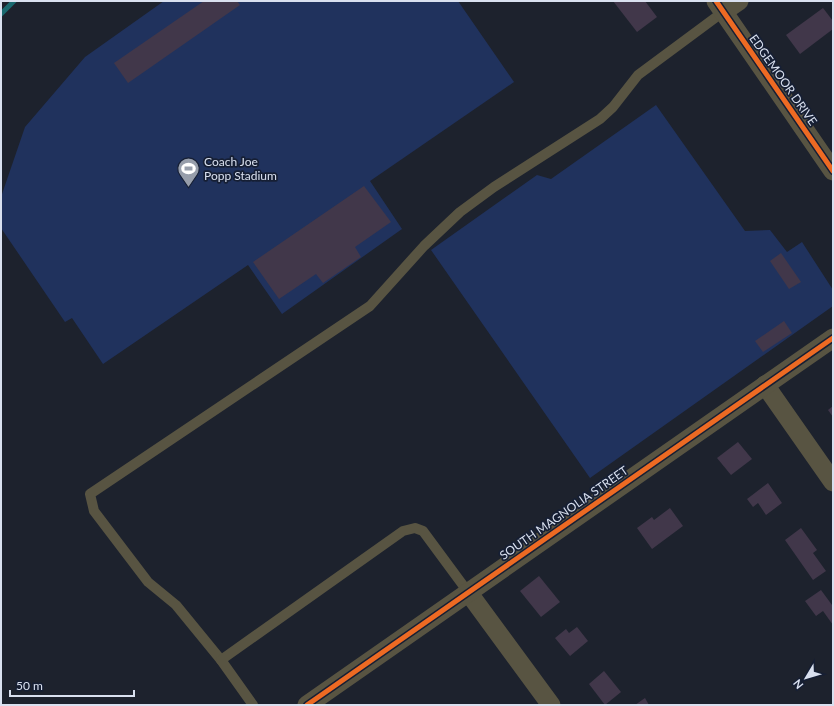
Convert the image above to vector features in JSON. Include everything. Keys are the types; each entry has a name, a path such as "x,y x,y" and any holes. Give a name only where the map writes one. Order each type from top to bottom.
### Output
{"street":[{"path":"719,6 739,1"},
{"name":"EDGEMOOR DRIVE","path":"719,6 833,171"},
{"name":"SOUTH MAGNOLIA STREET","path":"307,705 833,338"},
{"path":"765,385 833,482"},
{"path":"468,592 551,705"}],"lane":[{"path":"253,705 221,660 176,605 148,582 94,511 90,494 370,306 424,246 460,212 494,187 600,119 613,107 638,75 719,6"},
{"path":"221,660 403,531 416,528 423,531 468,592"}],"shaded area":[{"name":"Coach Joe Popp Stadium","path":"164,1 458,1 514,82 370,181 402,229 282,314 248,265 103,364 72,318 65,322 1,228 1,197 25,127 85,57"},
{"path":"656,105 745,231 770,230 787,252 802,242 833,290 833,306 590,478 431,250 537,175 551,179"}],"building":[{"path":"204,1 237,1 240,5 128,83 114,63"},
{"path":"613,1 645,1 657,17 637,32"},
{"path":"823,8 833,21 833,29 800,54 786,35"},
{"path":"364,186 391,222 355,247 361,257 323,283 316,274 279,299 253,262"},
{"path":"781,253 801,282 789,289 770,261"},
{"path":"784,321 792,333 763,352 755,341"},
{"path":"833,406 833,417 828,410"},
{"path":"738,442 752,459 731,475 717,458"},
{"path":"768,483 782,503 766,515 758,503 753,507 747,499"},
{"path":"670,508 683,526 652,549 637,528 652,517 654,520"},
{"path":"801,528 817,550 813,553 826,571 813,580 785,540"},
{"path":"539,576 560,602 541,617 520,591"},
{"path":"821,590 833,605 833,625 823,611 816,616 805,601"},
{"path":"577,627 588,641 570,656 555,638 566,629 569,633"},
{"path":"604,671 621,692 605,705 589,684"},
{"path":"645,698 649,705 635,705"}],"waterway":[{"path":"1,14 14,1"}],"cycle path":[{"path":"716,1 833,171"},
{"path":"307,705 833,338"}],"place":[{"name":"Coach Joe Popp Stadium","path":"189,188"}]}
